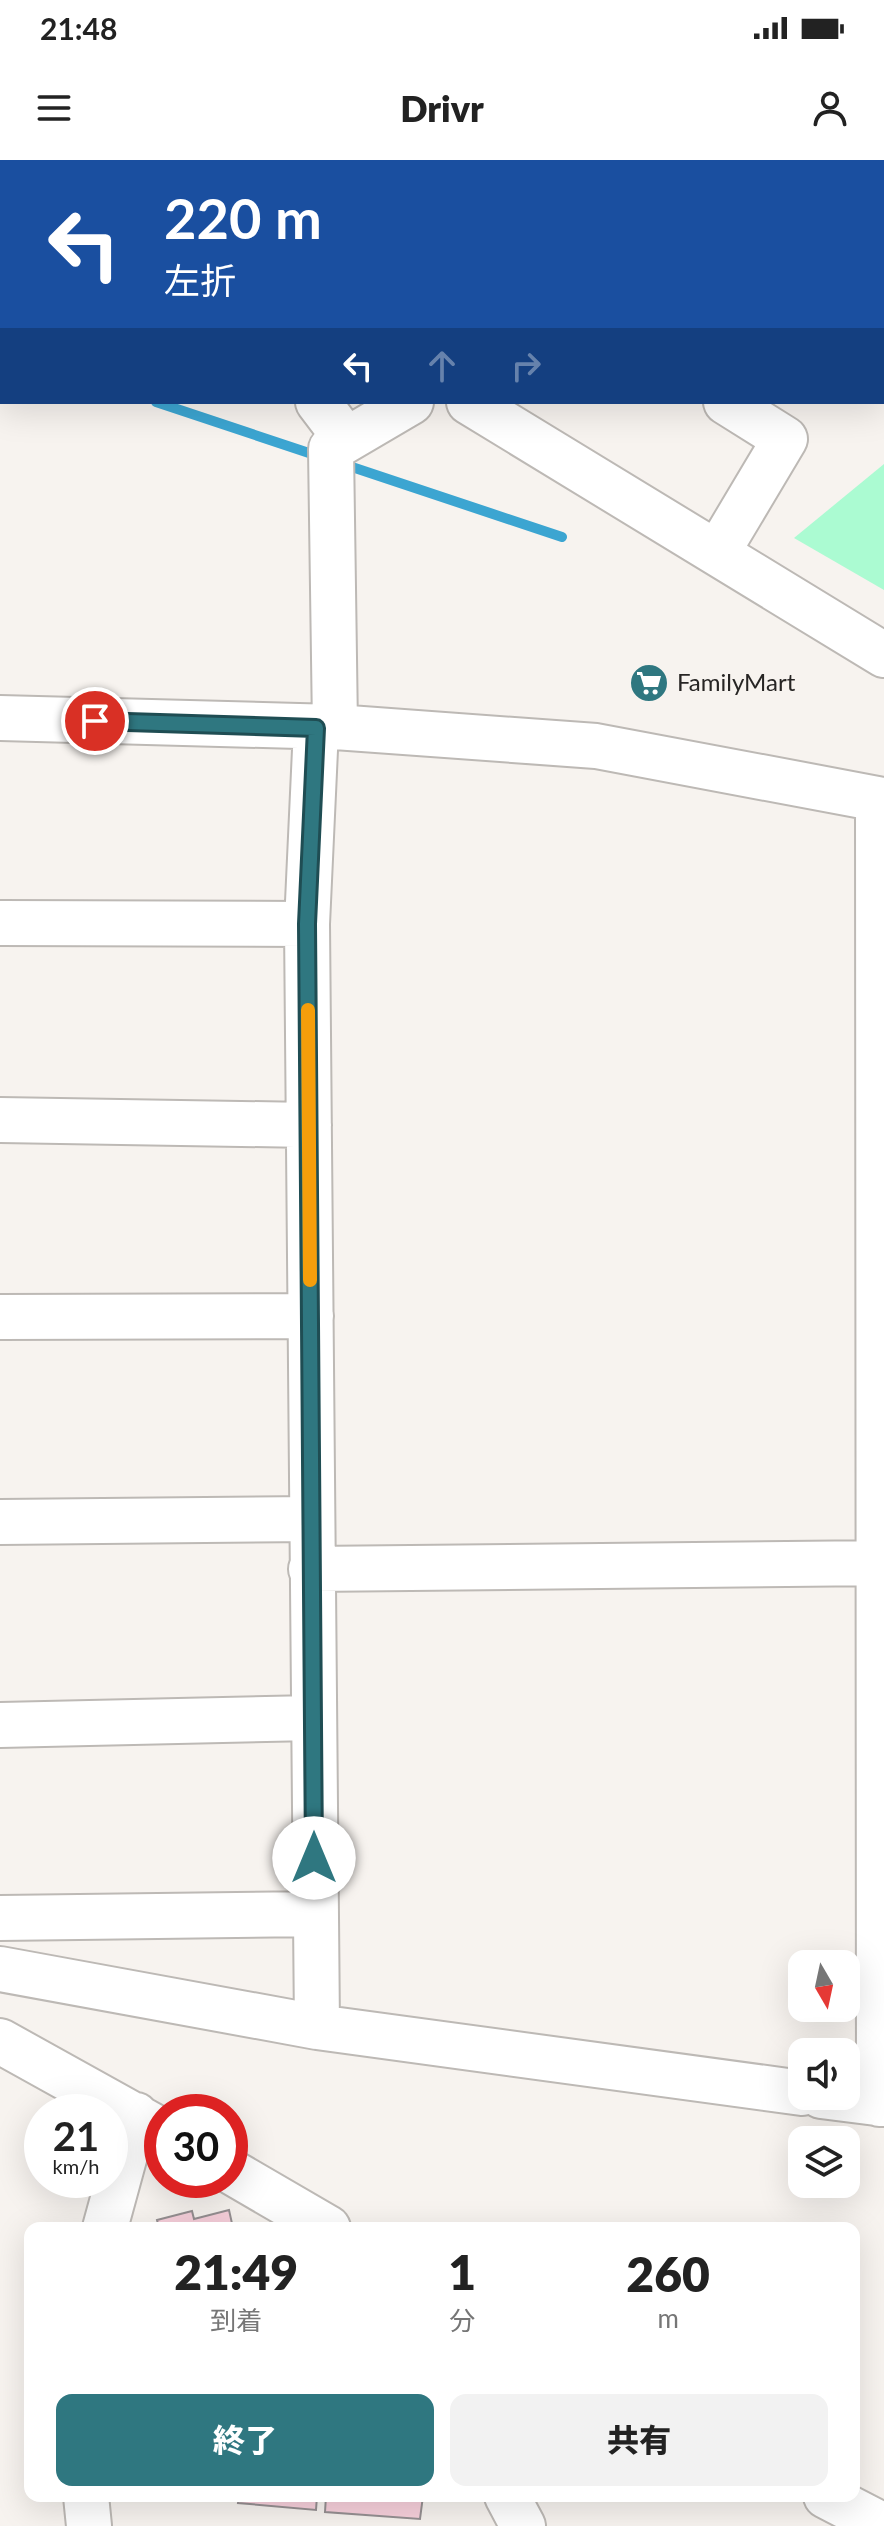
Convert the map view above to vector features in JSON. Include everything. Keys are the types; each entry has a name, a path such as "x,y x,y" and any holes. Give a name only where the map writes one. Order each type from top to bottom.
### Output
{"street":[{"path":"320,404 346,439"},
{"path":"317,2027 307,924 326,727 331,449 407,404"},
{"path":"472,404 884,655"},
{"path":"717,553 785,439 729,404"},
{"path":"0,718 326,727 596,746 881,799 882,2104 860,2101"},
{"path":"0,923 307,924"},
{"path":"0,1120 309,1125"},
{"path":"0,1317 311,1316"},
{"path":"0,1522 312,1519"},
{"path":"311,1569 882,1563"},
{"path":"0,1725 313,1718"},
{"path":"0,1918 314,1914"},
{"path":"0,1969 317,2027 788,2091"},
{"path":"0,2041 144,2120"},
{"path":"108,2222 144,2135"},
{"path":"248,2181 318,2222"},
{"path":"87,2502 89,2526"},
{"path":"510,2502 523,2526"},
{"path":"836,2509 884,2526"}],"green space":[{"path":"884,464 884,590 794,538"}],"building":[{"path":"229,2210 232,2222 157,2220 192,2211 194,2219"},
{"path":"238,2502 317,2502 316,2510"},
{"path":"326,2502 422,2502 420,2519 325,2512"}],"waterway":[{"path":"162,404 321,457"},
{"path":"340,463 562,537"}],"slow traffic":[{"path":"308,1010 310,1280"}],"place":[{"name":"FamilyMart","path":"649,683"}],"route":[{"path":"95,721 316,728 307,924 314,1858"}]}
